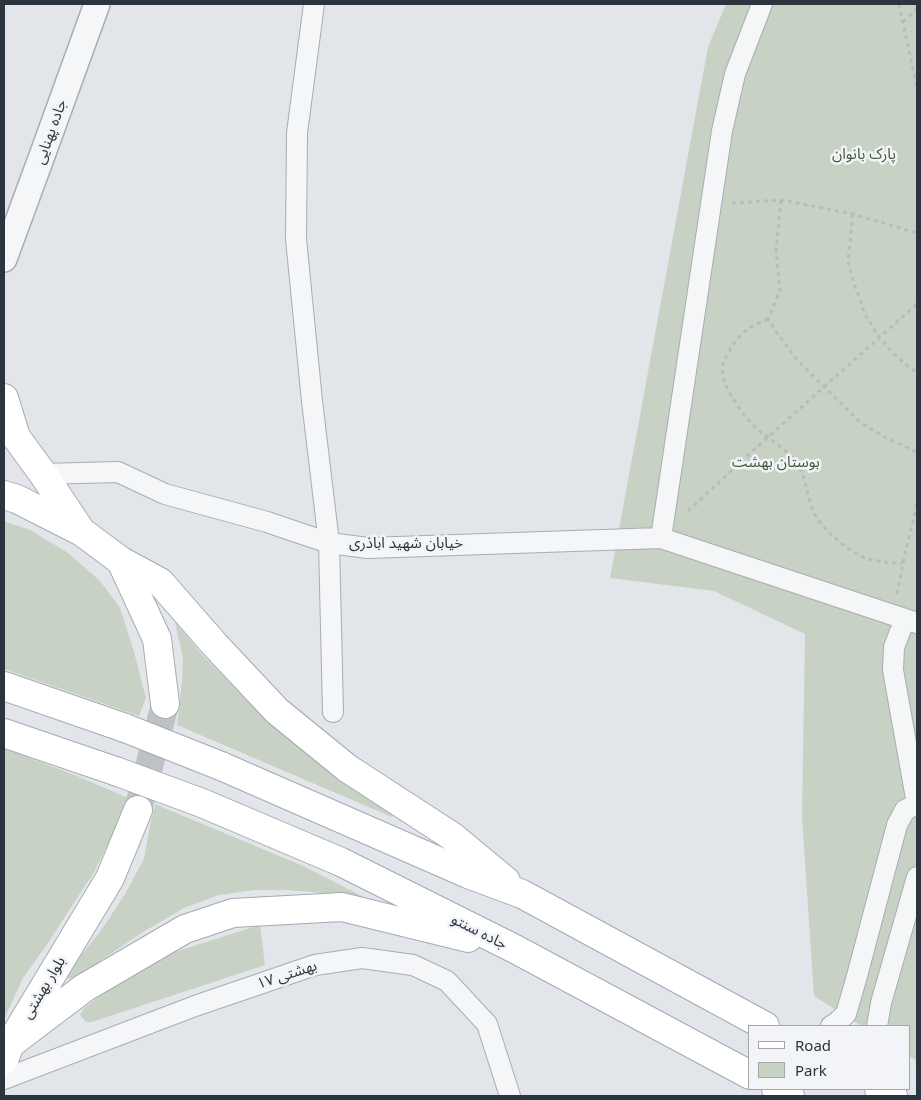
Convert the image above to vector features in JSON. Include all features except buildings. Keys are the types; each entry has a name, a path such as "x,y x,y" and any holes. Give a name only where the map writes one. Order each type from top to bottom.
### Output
{"main road":[{"path":"4,398 16,438 82,532"},
{"path":"4,495 17,499 82,532 121,561 160,582 214,645 277,711 347,768 453,837 522,894"},
{"path":"121,561 157,639 165,704"},
{"path":"4,686 125,728 221,766 468,874 522,894 763,1025"},
{"name":"جاده سنتو","path":"4,733 202,803 342,862 515,949 748,1074"},
{"name":"بلوار بهشتی","path":"7,1052 110,878 138,810"},
{"path":"7,1052 84,988 185,929 233,913 342,908 515,949"},
{"path":"778,1090 790,1096"}],"street":[{"name":"جاده پهنایی","path":"4,259 96,4"},
{"path":"314,4 297,133 296,239 312,401 329,543 333,712"},
{"path":"762,4 735,74 722,131 661,538 911,621 894,646 893,670 917,804 904,810 898,825 846,1014 833,1025"},
{"name":"خیابان شهید اباذری","path":"43,474 118,472 165,494 267,522 329,543 368,548 661,538"},
{"path":"877,1025 881,1003 917,877"},
{"name":"بهشتی ۱۷","path":"4,1079 195,1006 314,965 362,958 414,965 447,981 487,1024 510,1096"}],"path":[{"path":"899,4 917,89"},
{"path":"903,22 917,9"},
{"path":"781,200 776,249 780,291 768,319 750,328 738,338 731,348 723,363 724,380 743,413 795,461 803,475 813,512 832,536 867,559 903,563"},
{"path":"711,204 781,200 853,214 917,233"},
{"path":"853,214 848,262 866,316 892,353 917,372"},
{"path":"686,512 917,304"},
{"path":"768,319 798,360 860,422 884,437 917,452"},
{"path":"896,600 917,504"}],"green space":[{"name":"بوستان بهشت","path":"726,4 917,4 917,1061 911,1058 911,1025 860,1025 814,996 802,817 805,634 714,591 610,578 708,47"},
{"path":"4,521 30,530 67,552 100,581 120,608 146,698 139,716 4,669"},
{"path":"175,622 203,656 300,748 333,773 394,809 392,817 177,725 183,658"},
{"path":"4,748 128,798 115,830 94,872 23,978 4,1019"},
{"path":"155,804 303,866 372,901 323,893 288,890 255,890 219,895 184,908 143,932 78,977 67,979 72,966 100,932 125,894 144,859"},
{"path":"260,925 265,965 92,1022 86,1022 80,1015 84,1008 116,984 165,955"}],"tunnel":[{"path":"138,810 165,704"}],"park label":[{"name":"پارک بانوان","path":"864,155"}]}
